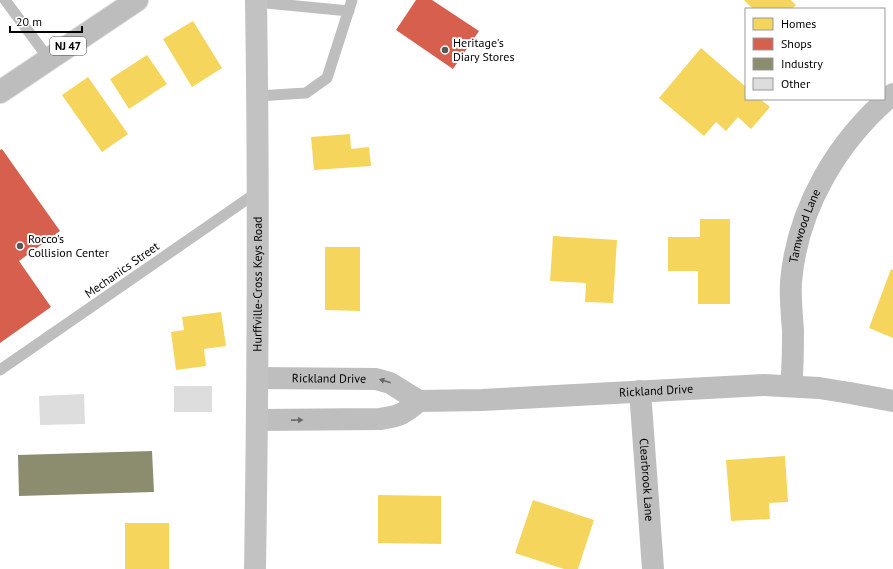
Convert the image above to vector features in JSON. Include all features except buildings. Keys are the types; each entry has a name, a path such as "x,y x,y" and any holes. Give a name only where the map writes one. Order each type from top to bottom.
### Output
{"main road":[{"name":"NJ 47","path":"0,92 136,0"},
{"name":"Hurffville-Cross Keys Road","path":"255,569 258,420 259,191 256,1"}],"street":[{"name":"Tamwood Lane","path":"792,386 792,273 800,236 808,212 823,178 846,142 893,94"},
{"name":"Rickland Drive","path":"258,378 376,379 390,383 419,401 482,400 764,385 792,386 850,393 893,402"},
{"name":"Clearbrook Lane","path":"640,391 653,569"},
{"path":"258,420 380,419 406,412 419,401"}],"lane":[{"path":"5,0 49,59"},
{"path":"257,96 306,93 327,78 352,0"},
{"path":"256,1 349,12"},
{"name":"Mechanics Street","path":"0,370 259,191"}],"place":[{"name":"Heritage's Diary Stores","path":"445,50"},
{"name":"Rocco's Collision Center","path":"20,246"}]}
